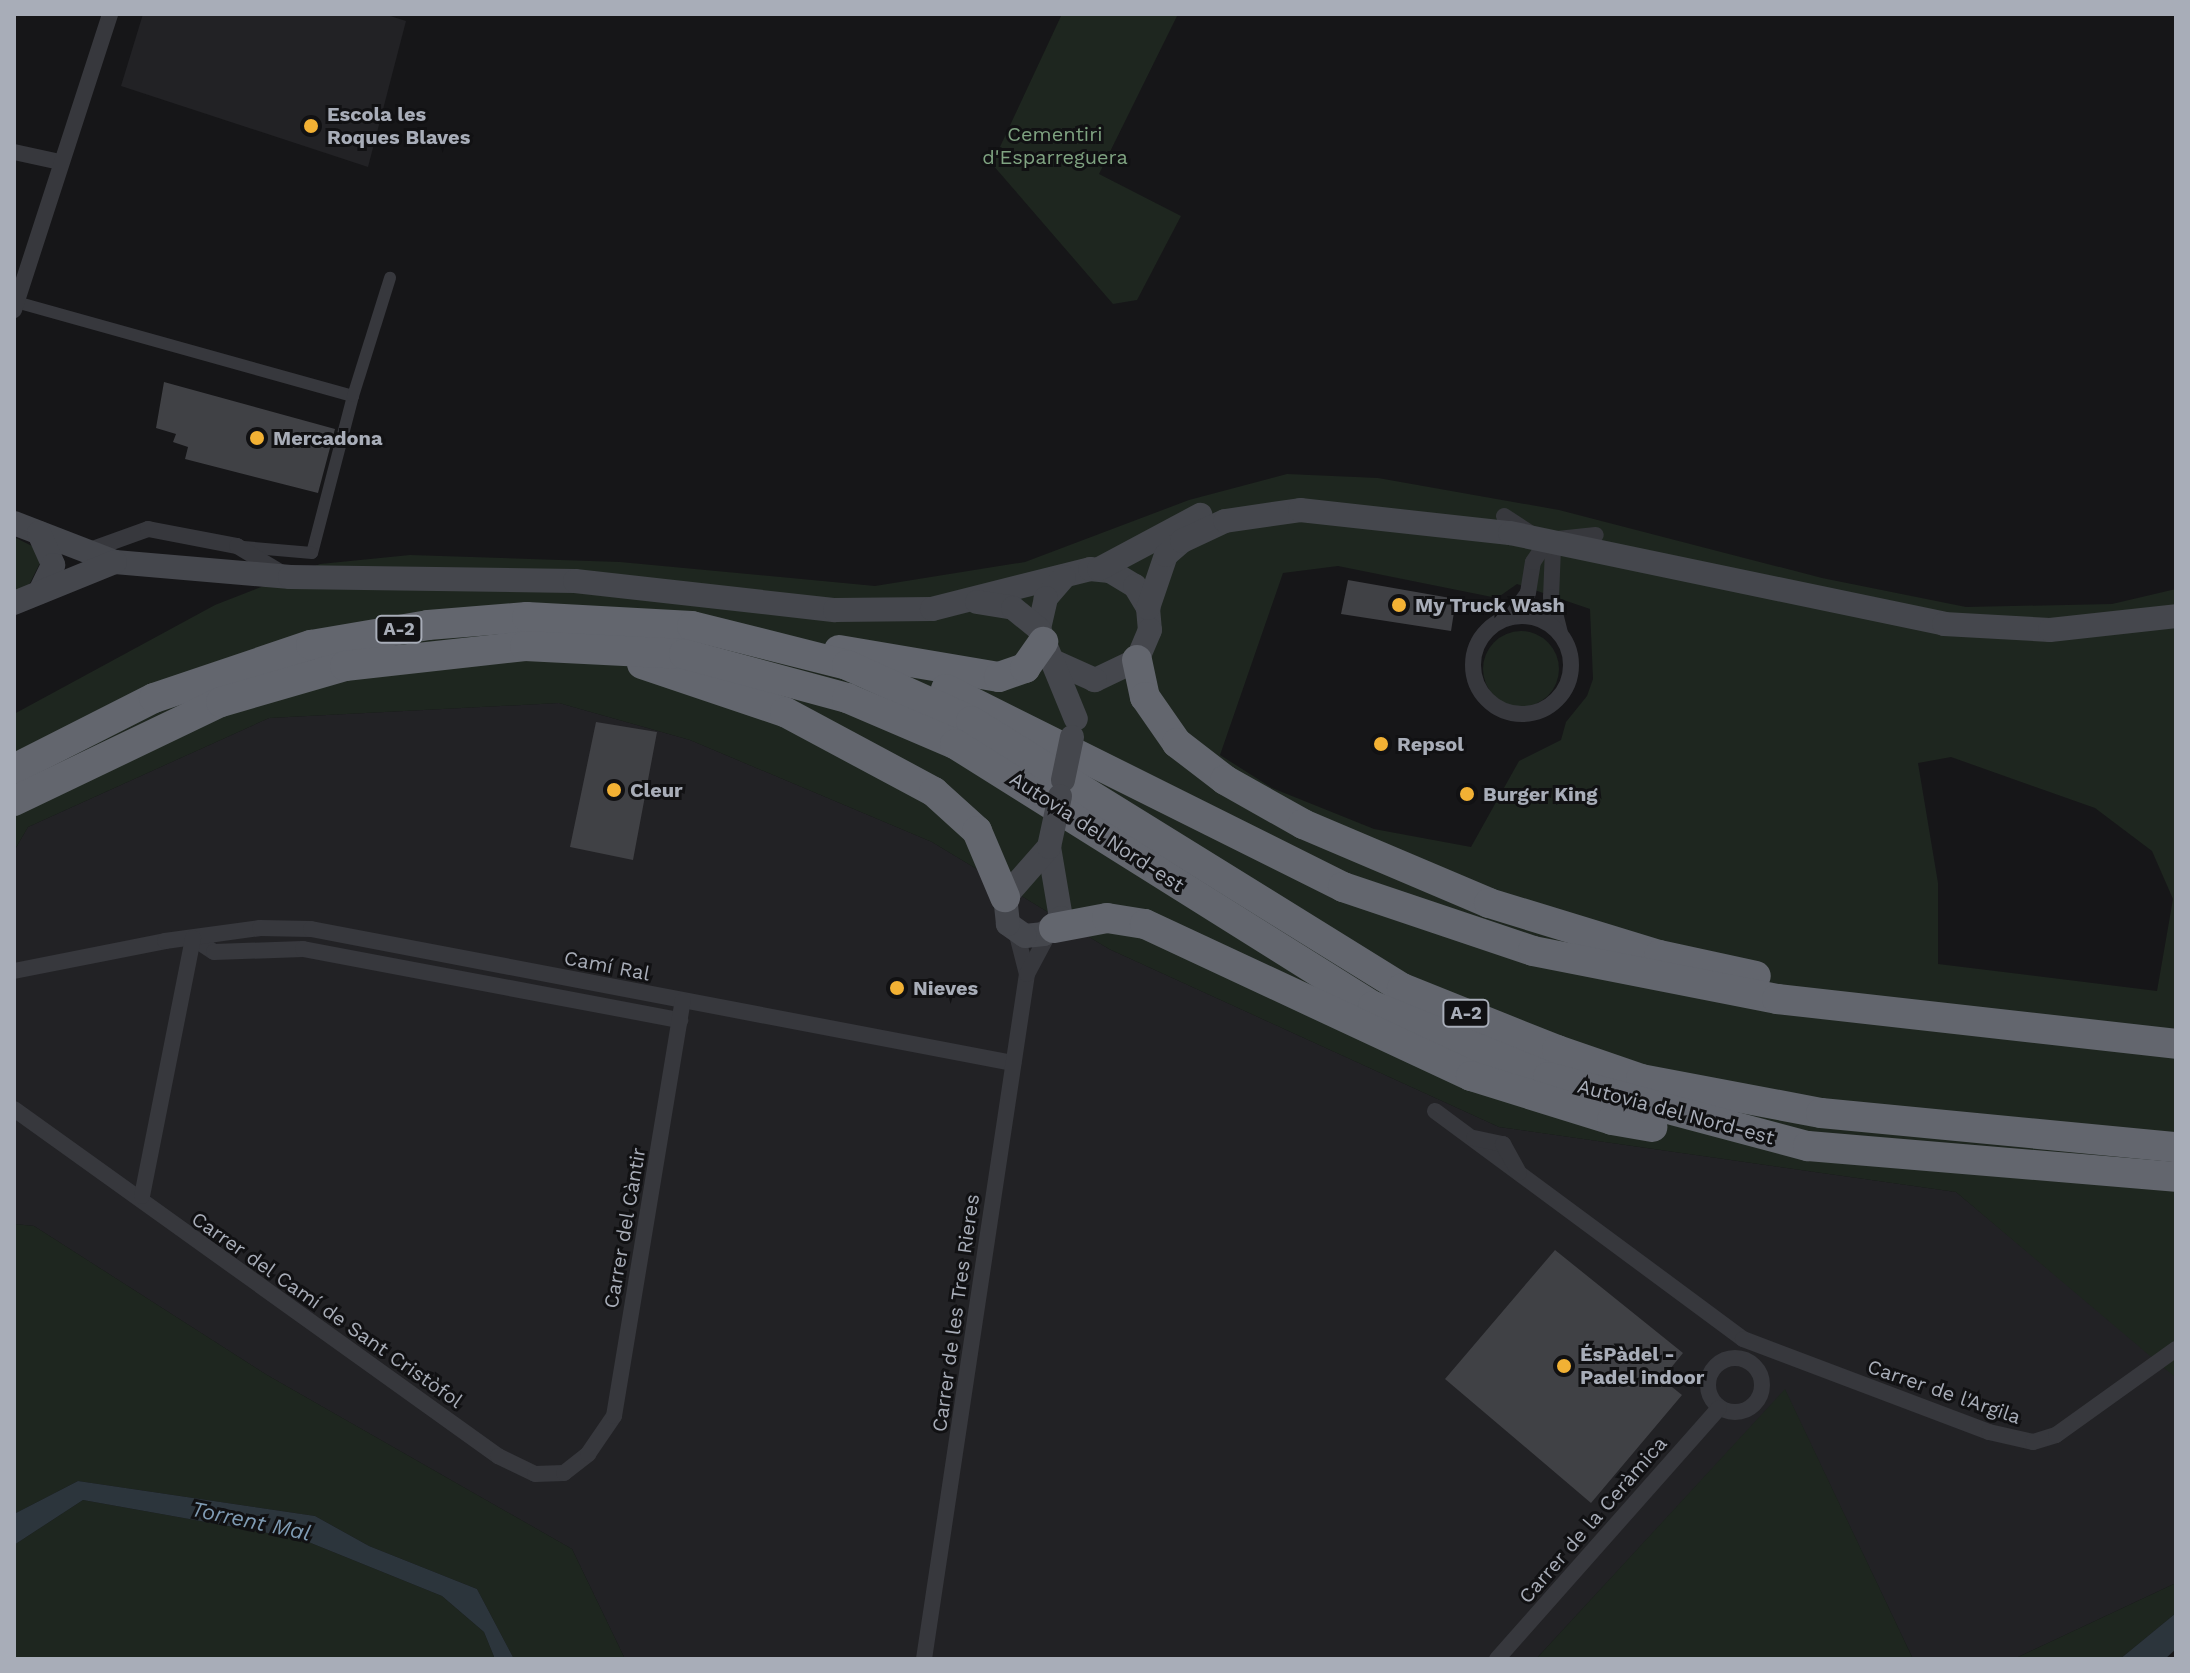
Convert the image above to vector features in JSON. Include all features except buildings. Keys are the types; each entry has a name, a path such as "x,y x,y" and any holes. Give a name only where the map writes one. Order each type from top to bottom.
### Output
{"highway":[{"name":"Autovia del Nord-est","path":"14,769 106,719 263,657 413,627 578,616 692,626 808,652 847,665 971,721 1402,988 1557,1050 1641,1079 1794,1109 2168,1146"},
{"path":"808,652 844,649 999,677 1025,668 1046,645"},
{"name":"Autovia del Nord-est","path":"14,801 221,702 345,666 456,649 537,646 684,654 897,716 1087,822 1373,1006 1615,1100 1808,1146 2164,1176"},
{"path":"624,653 644,665 785,712 934,792 977,831 1014,888"},
{"path":"1137,660 1154,716 1177,743 1225,780 1369,855 1489,903 1645,951 1743,973 2113,1036"},
{"path":"847,665 920,679 980,702 1343,887 1518,947 1777,999 2176,1044"},
{"path":"1052,930 1107,918 1145,924 1471,1076 1612,1120 1808,1146"}],"main road":[{"path":"22,524 115,562 290,577 575,581 894,613 966,602 1099,569 1212,510 1289,495 1507,524 1593,542 1800,594 1991,629 2095,628 2176,616"},
{"path":"1049,847 1014,888 1005,918 1016,931 1031,937 1052,930 1062,911 1049,847 1074,728 1108,678 1137,660 1150,630 1148,608 1158,572 1173,547 1201,531 1261,512 1353,514 1507,524 1548,540 1593,542"},
{"path":"22,524 53,565 40,592"},
{"path":"14,603 115,562"},
{"path":"1099,569 1135,586 1148,608"},
{"path":"1065,577 1046,598 1046,645 1074,728"},
{"path":"966,602 1013,608 1046,645 1085,678 1108,678"},
{"path":"1014,888 1044,880 1059,893"}],"street":[{"path":"104,15 15,306 353,396"},
{"path":"14,152 60,162"},
{"path":"87,551 148,529 237,546 312,553 353,396 390,278"},
{"path":"1507,524 1533,562"},
{"path":"1548,540 1555,567 1551,597 1571,660 1557,700 1531,714 1502,710 1477,684 1474,654 1490,629 1511,617 1533,582 1533,562 1548,540"},
{"path":"1555,567 1593,542"},
{"path":"237,546 290,577"},
{"path":"1511,617 1537,618 1560,633"},
{"name":"Camí Ral","path":"14,971 193,938 311,929 1013,1063"},
{"name":"Carrer de les Tres Rieres","path":"924,1659 1027,974 1052,930"},
{"name":"Carrer de les Tres Rieres","path":"1016,931 1027,974"},
{"path":"142,1196 193,938"},
{"name":"Camí Ral","path":"193,938 214,952 303,949 680,1020"},
{"name":"Carrer del Càntir","path":"588,1454 614,1416 683,1001"},
{"name":"Carrer del Camí de Sant Cristòfol","path":"14,1109 142,1196 190,1241 498,1456 535,1474 564,1473 588,1454"},
{"name":"Carrer de l'Argila","path":"1435,1111 1728,1329 1757,1346 1989,1432 2033,1442 2056,1435 2124,1392 2176,1349"},
{"name":"Carrer de la Ceràmica","path":"1497,1659 1719,1408"}],"shaded area":[{"name":"Escola les Roques Blaves","path":"143,14 384,14 406,21 368,167 121,86"},
{"path":"559,703 690,740 932,842 1109,949 1499,1127 1956,1192 2176,1376 2176,1583 2014,1659 1913,1659 1785,1390 1536,1659 625,1659 572,1549 267,1375 34,1226 14,1224 14,851 28,827 269,718"}],"green space":[{"name":"Cementiri d'Esparreguera","path":"1062,14 1178,14 1099,174 1181,216 1137,300 1113,304 992,164"},
{"path":"1287,474 1378,478 1559,510 1822,578 1966,607 2112,604 2176,589 2175,1377 1956,1192 1499,1127 1109,949 932,842 690,740 559,703 269,718 28,827 14,851 14,714 215,605 320,564 410,555 620,562 875,586 1025,562 1189,500","holes":["1338,566 1497,598 1517,584 1590,609 1593,679 1587,696 1566,722 1561,740 1519,761 1471,847 1374,829 1272,788 1220,755 1283,573","1951,757 2095,808 2152,851 2173,899 2157,991 1938,964 1938,883 1918,763"]},
{"path":"14,537 34,547 40,563 28,587 14,591"},
{"path":"1521,631 1535,634 1548,642 1556,655 1559,669 1556,683 1548,696 1535,704 1521,707 1507,704 1494,696 1486,683 1483,669 1486,655 1494,642 1507,634"},
{"path":"14,1224 34,1226 267,1375 572,1549 625,1659 514,1659 477,1589 369,1546 315,1516 78,1481 14,1514"},
{"path":"1785,1389 1913,1659 1536,1659"},
{"path":"83,1500 301,1539 442,1596 484,1632 495,1659 14,1659 14,1545"},
{"path":"2176,1583 2176,1613 2120,1659 2014,1659"}],"water":[{"name":"Torrent Mal","path":"78,1481 315,1516 369,1546 477,1589 514,1659 495,1659 484,1632 442,1596 301,1539 83,1500 14,1545 14,1514"},
{"path":"2176,1613 2176,1649 2165,1659 2120,1659"}],"place":[{"name":"Escola les Roques Blaves","path":"311,126"},
{"name":"Mercadona","path":"257,438"},
{"name":"My Truck Wash","path":"1399,605"},
{"name":"Repsol","path":"1381,744"},
{"name":"Cleur","path":"614,790"},
{"name":"Burger King","path":"1467,794"},
{"name":"Nieves","path":"897,988"},
{"name":"ÉsPàdel - Padel indoor","path":"1564,1366"}]}
